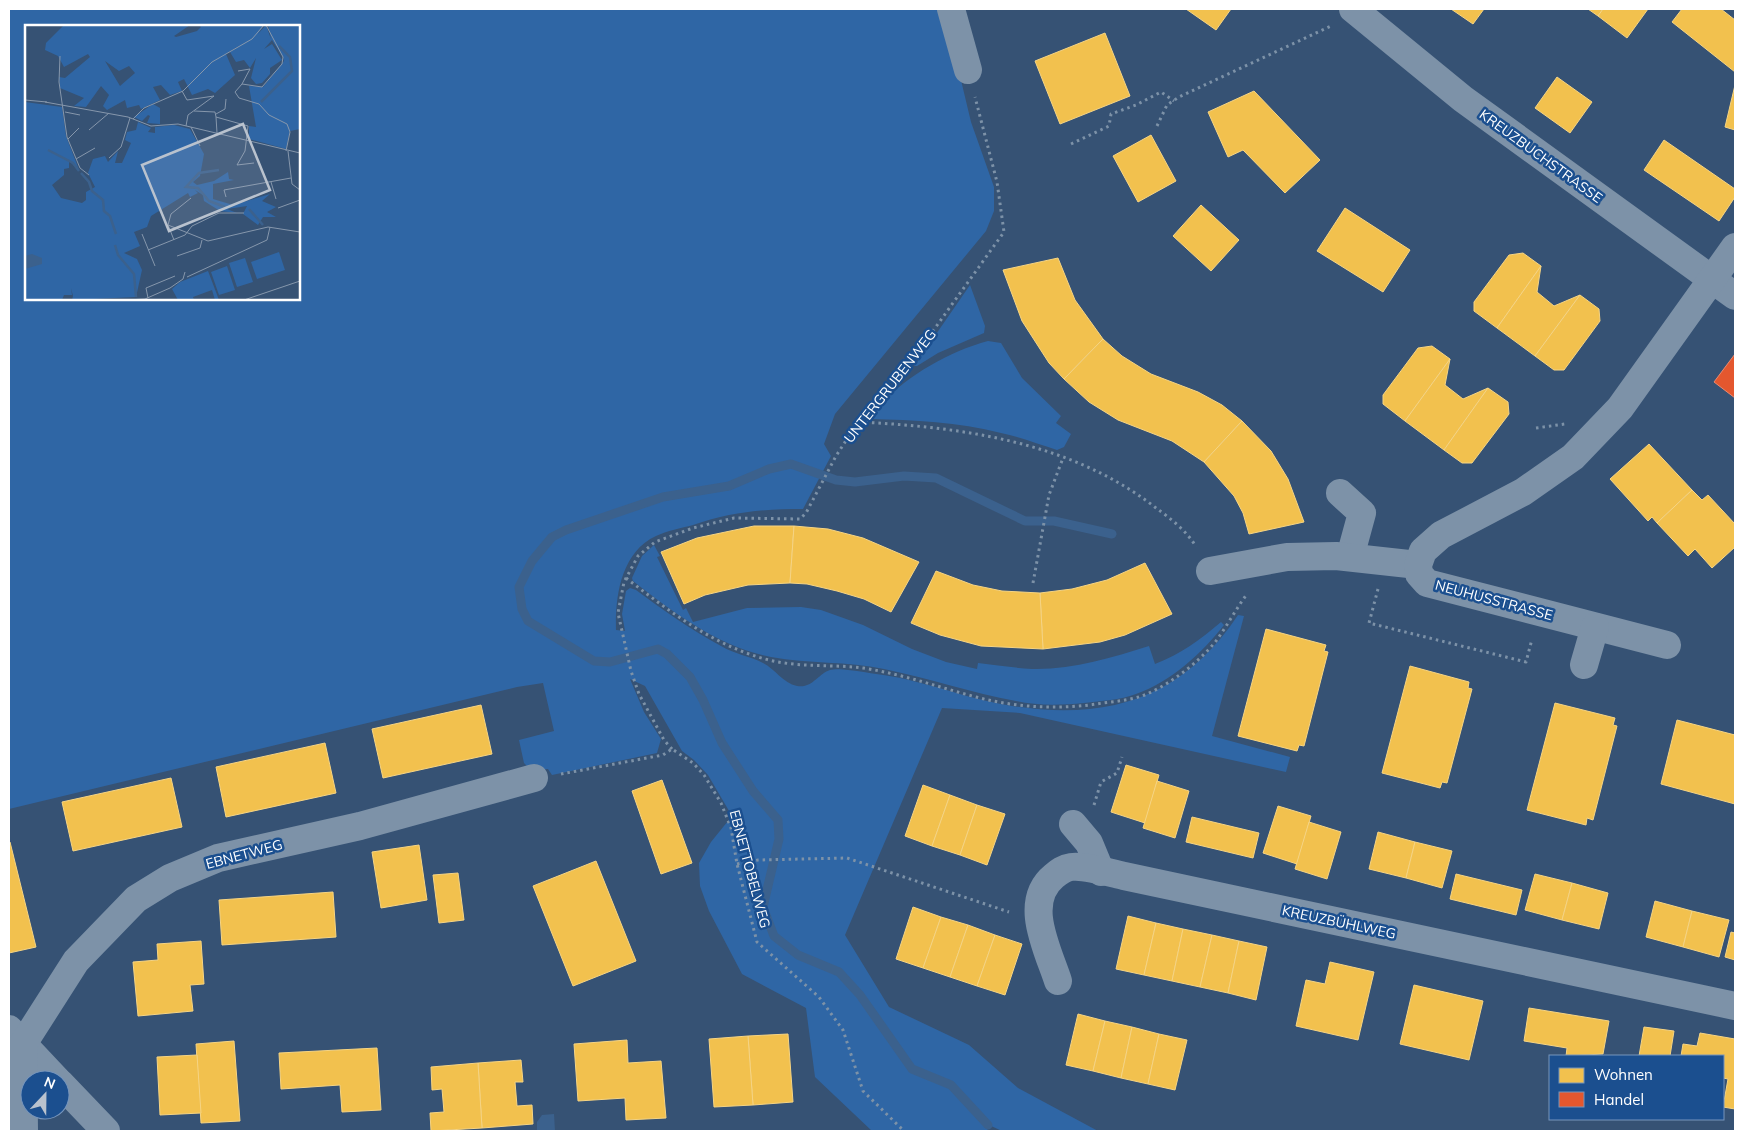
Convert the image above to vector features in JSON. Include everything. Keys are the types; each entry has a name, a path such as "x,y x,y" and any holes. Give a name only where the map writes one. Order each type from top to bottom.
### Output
{"street":[{"path":"951,9 968,70"},
{"name":"KREUZBUCHSTRASSE","path":"1346,16 1735,296"},
{"path":"1210,571 1287,557 1336,556 1418,565 1423,551 1441,535 1523,492 1573,457 1620,408 1713,281 1735,246"},
{"path":"1340,493 1362,513 1350,558"},
{"name":"NEUHUSSTRASSE","path":"1418,565 1419,574 1427,583 1667,645"},
{"path":"1584,665 1596,626"},
{"name":"EBNETWEG","path":"16,1036 76,961 136,899 170,878 218,858 360,826 534,778"},
{"path":"1083,818 1101,872"},
{"name":"KREUZBÜHLWEG","path":"1058,980 1040,924 1038,906 1049,881 1062,870 1072,867 1735,1006"},
{"path":"16,1036 17,1074 24,1131"},
{"path":"16,1036 48,1070"},
{"path":"70,1093 106,1131"}],"path":[{"path":"1157,126 1168,105 1174,101 1346,16"},
{"name":"UNTERGRUBENWEG","path":"672,749 664,740 639,694 631,671 618,613 626,578 638,556 655,542 693,528 734,518 800,519 858,422 902,374 1004,232 997,182 968,70"},
{"path":"1071,144 1109,126 1112,114 1136,105 1161,92 1174,101"},
{"path":"858,422 919,425 983,434 1030,446 1103,474 1139,494 1168,517 1194,544 1210,571"},
{"path":"1536,428 1558,424 1572,425"},
{"path":"1033,583 1049,495 1064,458"},
{"path":"626,578 673,614 721,642 766,660 823,667 861,668 917,679 1000,702 1056,708 1081,707 1131,699 1163,685 1196,662 1207,651 1249,592"},
{"path":"1378,588 1368,622 1526,662 1532,636"},
{"path":"534,778 642,760 663,755 672,749"},
{"name":"EBNETTOBELWEG","path":"672,749 693,763 704,775 717,796 730,828 757,942 819,997 843,1030 862,1091 904,1131"},
{"path":"1083,818 1101,782 1117,773 1122,756"},
{"path":"737,864 758,860 847,858 1017,914"}],"shaded area":[{"path":"9,9 944,9 971,122 994,187 994,211 986,231 835,414 824,444 831,456 803,509 734,514 665,533 644,543 635,553 622,577 617,604 616,630 625,631 622,614 626,591 630,588 636,590 677,620 710,640 726,649 763,663 787,682 797,686 807,685 830,670 844,669 906,679 999,704 1047,710 1080,710 1111,706 1140,697 1168,684 1193,666 1216,643 1238,615 1244,616 1212,736 1290,757 1286,772 1020,713 942,708 845,935 889,1007 969,1045 1018,1088 1098,1131 1002,1131 989,1125 987,1131 872,1131 815,1077 806,1008 742,974 709,911 700,886 699,863 711,842 732,816 708,775 694,760 682,751 645,686 630,679 644,712 661,739 657,753 552,775 548,769 531,770 524,763 519,740 554,731 543,683 517,687 9,809"},
{"path":"970,285 985,326 984,333 938,353 914,366"},
{"path":"988,341 1001,343 1022,378 1061,416 1056,423 1071,434 1064,447 1057,450 1015,436 969,426 870,419 874,411 892,393 930,365 959,351"},
{"path":"654,545 660,556 657,557 683,610 686,608 693,622 747,608 801,607 821,610 863,625 912,649 946,662 977,669 978,663 1032,669 1062,668 1106,659 1149,646 1155,664 1190,646 1221,622 1224,625 1185,666 1149,689 1130,696 1104,701 1050,705 1024,703 870,666 771,657 733,645 698,627 633,581 632,578 642,556"},
{"path":"554,1114 555,1131 537,1131 537,1122 542,1115"}],"building: Wohnen":[{"path":"1186,9 1231,9 1216,30"},
{"path":"1451,9 1484,9 1473,24"},
{"path":"1588,9 1603,9 1598,16"},
{"path":"1603,9 1648,9 1627,38 1598,16"},
{"path":"1682,9 1721,9 1735,20 1735,72 1672,22"},
{"path":"1105,33 1130,96 1060,124 1035,61"},
{"path":"1557,77 1592,102 1570,133 1535,108"},
{"path":"1735,85 1735,130 1725,127"},
{"path":"1254,91 1320,160 1285,193 1243,150 1228,157 1208,112"},
{"path":"1151,135 1176,181 1138,202 1113,156"},
{"path":"1664,140 1735,189 1735,197 1719,221 1644,170"},
{"path":"1201,205 1239,240 1211,271 1173,236"},
{"path":"1345,208 1410,250 1383,292 1317,251"},
{"path":"1523,253 1541,266 1497,328 1474,311 1474,302 1509,255"},
{"path":"1058,258 1075,300 1103,339 1064,379 1049,363 1022,321 1003,270"},
{"path":"1541,266 1537,292 1554,306 1580,295 1535,356 1497,328"},
{"path":"1580,295 1599,309 1600,321 1564,370 1554,370 1535,356"},
{"path":"1103,339 1122,356 1151,374 1198,392 1222,405 1242,421 1204,462 1172,441 1118,420 1089,402 1064,379"},
{"path":"1432,346 1450,359 1405,421 1383,404 1383,395 1418,348"},
{"path":"1450,359 1445,385 1463,399 1488,388 1444,450 1405,421"},
{"path":"1488,388 1508,402 1509,414 1472,463 1462,463 1444,450"},
{"path":"1242,421 1271,451 1288,479 1304,522 1249,534 1243,513 1234,496 1204,462"},
{"path":"1649,444 1692,490 1657,523 1652,517 1648,521 1610,479"},
{"path":"1692,490 1702,500 1708,495 1735,524 1735,547 1712,568 1695,549 1688,556 1657,523"},
{"path":"754,526 794,526 790,583 748,585 705,595 684,604 661,552 697,538"},
{"path":"794,526 828,529 863,538 919,562 891,612 864,599 837,591 807,584 790,583"},
{"path":"1145,563 1172,614 1125,635 1100,642 1043,649 1040,593 1072,589 1107,580"},
{"path":"936,571 973,585 1002,591 1040,593 1043,649 981,646 940,635 911,623"},
{"path":"1266,629 1326,645 1324,651 1328,652 1304,746 1299,745 1297,751 1238,736"},
{"path":"1410,666 1469,682 1468,688 1472,689 1447,783 1442,782 1440,788 1382,773"},
{"path":"1555,703 1615,718 1613,725 1617,726 1593,820 1587,818 1586,825 1527,810"},
{"path":"481,705 492,754 383,778 372,729"},
{"path":"1677,720 1735,735 1735,804 1661,784"},
{"path":"325,743 336,793 226,817 216,767"},
{"path":"1126,765 1159,775 1145,823 1111,812"},
{"path":"171,778 182,827 73,851 62,802"},
{"path":"662,780 692,863 661,874 632,791"},
{"path":"1157,781 1189,791 1175,838 1143,828"},
{"path":"923,785 950,795 932,846 905,836"},
{"path":"950,795 977,805 960,855 932,846"},
{"path":"977,805 1005,814 987,865 960,855"},
{"path":"1278,806 1311,816 1297,864 1263,853"},
{"path":"1192,817 1259,833 1253,858 1186,842"},
{"path":"1309,822 1341,832 1327,879 1295,869"},
{"path":"1378,832 1415,842 1406,878 1369,869"},
{"path":"1415,842 1452,851 1442,888 1406,878"},
{"path":"9,843 36,947 9,953"},
{"path":"419,845 427,900 381,908 372,852"},
{"path":"596,861 636,961 573,986 533,886"},
{"path":"458,873 464,920 439,923 433,875"},
{"path":"1456,874 1522,890 1516,915 1450,899"},
{"path":"1535,874 1572,883 1562,920 1525,910"},
{"path":"1572,883 1608,893 1599,929 1562,920"},
{"path":"333,892 336,937 222,945 219,900"},
{"path":"1655,901 1692,911 1683,947 1646,937"},
{"path":"913,907 941,917 923,968 896,959"},
{"path":"1692,911 1729,920 1719,957 1683,947"},
{"path":"1128,916 1156,923 1144,975 1116,969"},
{"path":"941,917 968,925 950,977 923,968"},
{"path":"1156,923 1183,929 1172,981 1144,975"},
{"path":"968,925 995,935 977,986 950,977"},
{"path":"1183,929 1212,935 1200,987 1172,981"},
{"path":"1731,932 1735,933 1735,960 1725,957"},
{"path":"995,935 1022,944 1005,995 977,986"},
{"path":"1212,935 1239,941 1228,993 1200,987"},
{"path":"201,941 204,984 190,985 193,1011 138,1016 133,962 158,960 157,944"},
{"path":"1239,941 1267,947 1256,1000 1228,993"},
{"path":"1330,962 1374,972 1358,1040 1296,1026 1306,980 1325,984"},
{"path":"1414,985 1483,1001 1469,1060 1400,1044"},
{"path":"1529,1008 1609,1021 1603,1054 1566,1055 1567,1048 1524,1041"},
{"path":"1078,1014 1105,1021 1093,1071 1066,1065"},
{"path":"1105,1021 1132,1027 1121,1078 1093,1071"},
{"path":"1132,1027 1159,1034 1148,1084 1121,1078"},
{"path":"1644,1027 1674,1031 1670,1055 1639,1055"},
{"path":"1700,1033 1735,1039 1735,1109 1724,1107 1728,1079 1724,1078 1724,1055 1681,1055 1683,1044 1697,1046"},
{"path":"788,1034 793,1102 753,1105 748,1036"},
{"path":"1159,1034 1187,1040 1175,1090 1148,1084"},
{"path":"748,1036 753,1105 714,1107 709,1039"},
{"path":"627,1040 628,1063 661,1061 666,1118 626,1120 625,1098 578,1101 574,1044"},
{"path":"234,1041 240,1121 201,1123 196,1044"},
{"path":"377,1048 381,1110 342,1112 340,1085 281,1089 279,1053"},
{"path":"197,1055 201,1113 160,1115 157,1057"},
{"path":"521,1060 523,1082 515,1082 517,1106 532,1105 533,1124 482,1128 478,1063"},
{"path":"478,1063 482,1128 431,1131 430,1113 444,1112 442,1089 432,1090 431,1067"}],"building: Handel":[{"path":"1735,354 1735,398 1714,382"}],"waterway":[{"path":"988,1125 951,1085 912,1069 860,995 839,972 798,955 774,936 763,907 779,839 778,820 753,791 722,743 703,700 690,677 667,654 658,649 610,662 594,661 528,621 522,609 519,587 532,561 552,537 566,530 663,497 729,486 769,469 791,464 836,480 855,482 904,476 936,478 1025,521 1054,521 1112,534"}]}
